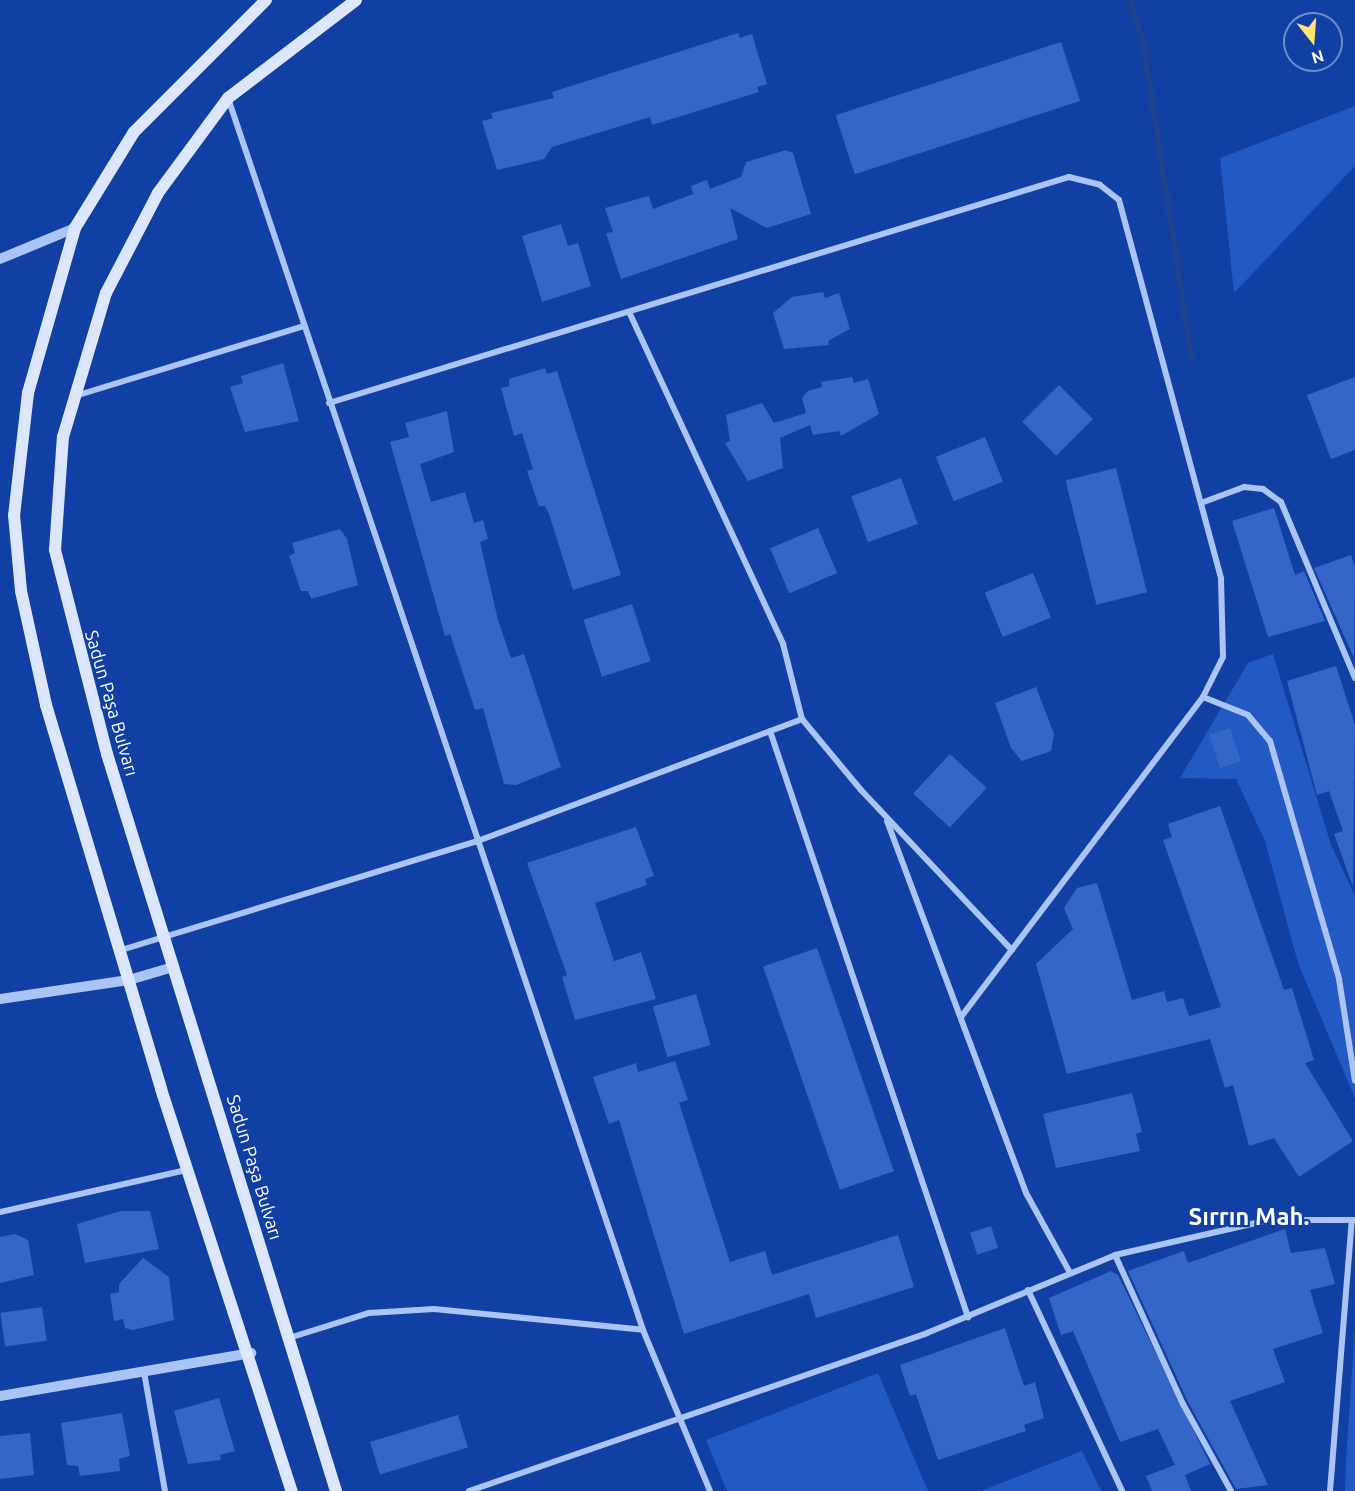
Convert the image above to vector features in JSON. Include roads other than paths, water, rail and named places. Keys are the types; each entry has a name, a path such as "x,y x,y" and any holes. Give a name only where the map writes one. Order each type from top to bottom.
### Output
{"main road":[{"path":"266,0 135,132 75,228 28,393 14,515 21,591 46,705 118,951 251,1353 292,1491"},
{"name":"Sadun Paşa Bulvarı","path":"336,1491 79,659 55,550 63,437 106,293 158,192 228,98 356,0"}],"street":[{"path":"228,98 475,842 644,1330 710,1491"},
{"path":"329,403 630,314 1069,177 1100,185 1119,200 1201,503 1226,614 1223,657 1203,697 961,1017"},
{"path":"0,259 75,228"},
{"path":"630,314 783,644 802,719 886,817 1012,950"},
{"path":"75,396 304,326"},
{"path":"1201,503 1244,487 1263,489 1281,502 1355,678"},
{"path":"1203,697 1248,715 1270,741 1339,979 1355,1081"},
{"path":"118,951 475,842 802,719"},
{"path":"770,731 968,1317"},
{"path":"886,817 1026,1193 1069,1271"},
{"path":"0,999 129,980 173,967"},
{"path":"0,1212 189,1169"},
{"path":"469,1491 678,1415 968,1317 1069,1271 1114,1255 1269,1220 1353,1220 1330,1491"},
{"path":"1114,1255 1183,1404 1230,1491"},
{"path":"1028,1290 1122,1491"},
{"path":"289,1338 369,1313 434,1309 644,1330"},
{"path":"0,1396 251,1353"},
{"path":"144,1372 165,1491"}],"waterway":[{"path":"1130,0 1143,41 1192,360"}],"district":[{"name":"Sırrın Mah.","path":"1249,1217"}]}
